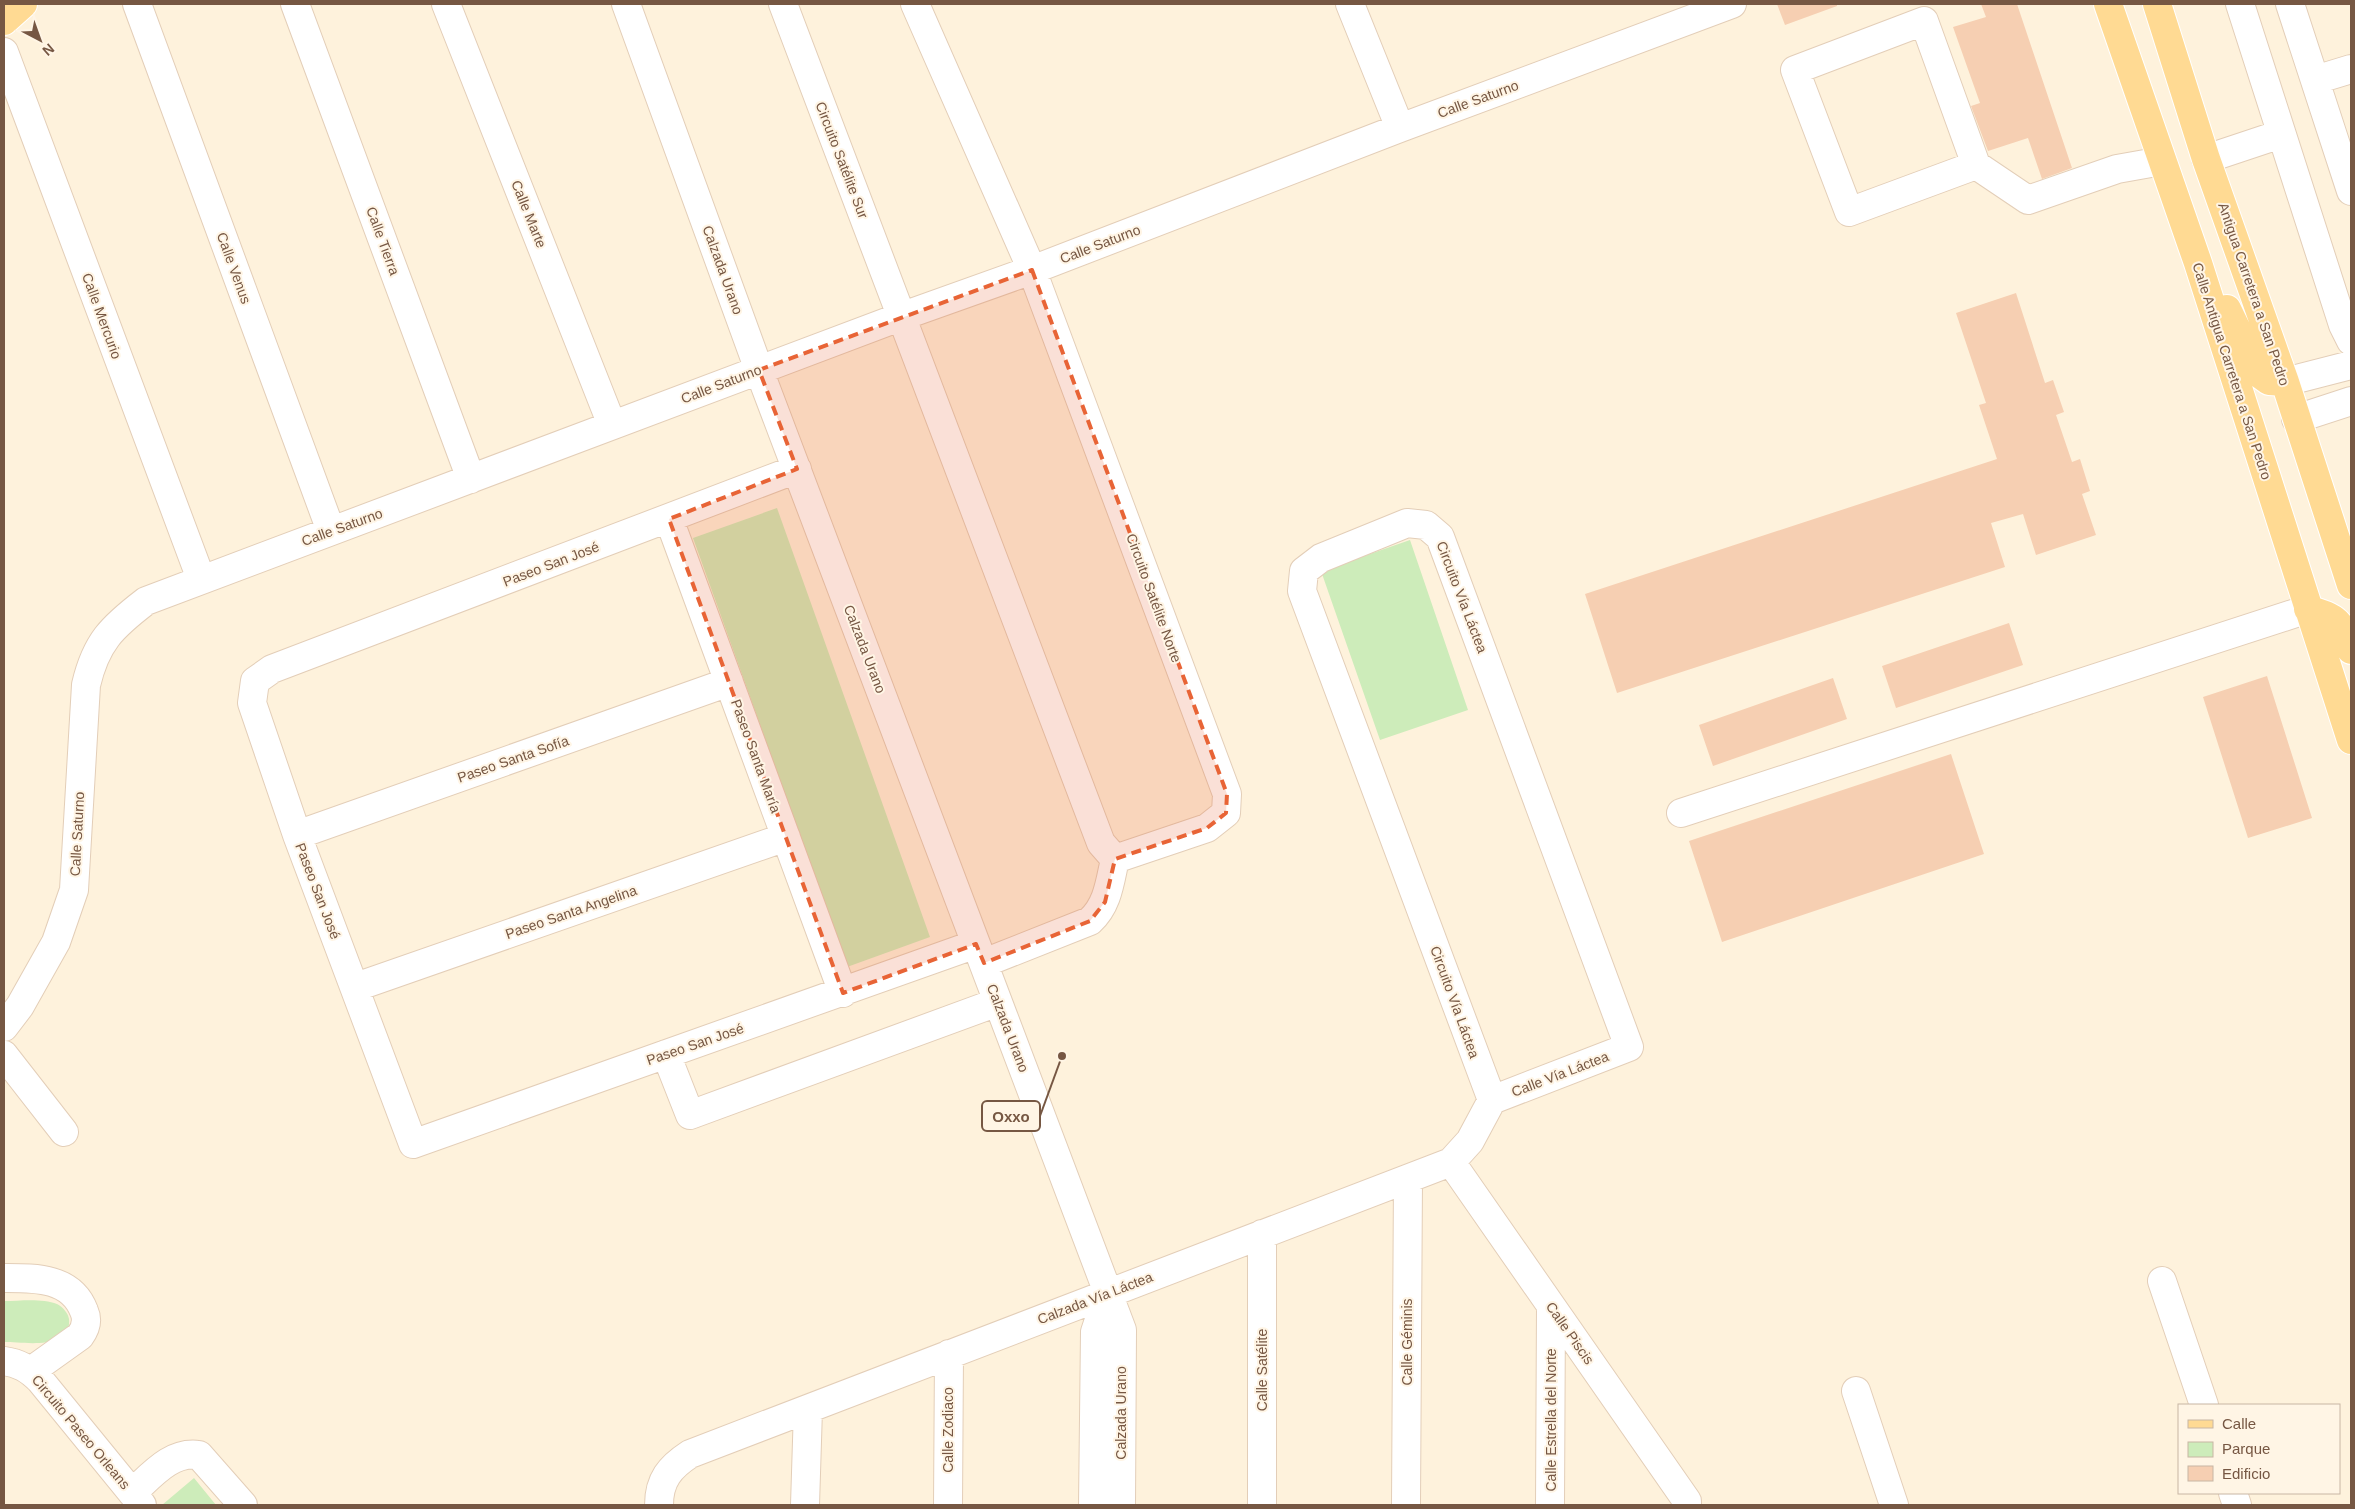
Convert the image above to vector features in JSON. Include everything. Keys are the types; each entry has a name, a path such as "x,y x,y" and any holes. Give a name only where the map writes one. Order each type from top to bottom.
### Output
{"main road":[{"path":"4,21 23,4"},
{"name":"Calle Antigua Carretera a San Pedro","path":"2108,4 2198,263 2351,740"},
{"name":"Antigua Carretera a San Pedro","path":"2157,4 2206,158 2285,382 2351,584"},
{"path":"2198,263 2221,298 2258,373 2269,381 2285,382"},
{"path":"2308,609 2333,617 2340,624 2351,650"}],"street":[{"name":"Calle Venus","path":"137,4 331,531"},
{"name":"Calle Tierra","path":"295,4 471,479"},
{"name":"Calle Marte","path":"446,4 612,425"},
{"name":"Calzada Urano","path":"626,4 759,370 1122,1330 1121,1505"},
{"name":"Circuito Satélite Sur","path":"783,4 900,316"},
{"path":"915,4 1032,270"},
{"path":"1350,4 1400,128"},
{"name":"Calle Saturno","path":"4,1027 20,1006 56,942 74,890 86,685 92,660 106,636 124,618 146,601 900,316 1032,270 1400,128 1732,4"},
{"path":"2240,4 2343,325 2351,341"},
{"path":"2290,4 2351,191"},
{"path":"1976,165 1848,212 1795,70 1924,21 1976,165 2028,200 2117,169 2162,161"},
{"name":"Calle Mercurio","path":"4,52 201,579"},
{"path":"2315,80 2351,68"},
{"path":"2206,158 2281,134"},
{"name":"Circuito Satélite Norte","path":"1032,270 1227,794 1226,813 1207,828 1116,859"},
{"path":"900,316 1102,843 1116,859 1105,902 1099,914 1090,921 980,954"},
{"path":"2285,382 2351,365"},
{"path":"2296,419 2351,400"},
{"name":"Paseo San José","path":"797,469 272,669 255,681 252,703 297,835 356,987 413,1144 916,966 980,954"},
{"name":"Paseo Santa María","path":"669,519 843,992"},
{"name":"Circuito Vía Láctea","path":"1492,1100 1302,591 1304,571 1321,558 1406,523 1426,525 1440,537 1629,1047"},
{"path":"1681,813 2308,609"},
{"name":"Paseo Santa Sofía","path":"297,835 729,682"},
{"name":"Paseo Santa Angelina","path":"356,987 786,837"},
{"path":"666,1054 690,1115 998,1002"},
{"name":"Calle Vía Láctea","path":"1492,1100 1629,1047"},
{"path":"4,1055 64,1132"},
{"name":"Calzada Vía Láctea","path":"659,1505 659,1491 672,1466 690,1454 1452,1162 1470,1141 1492,1100"},
{"name":"Calle Piscis","path":"1452,1162 1687,1501 1687,1505"},
{"name":"Calle Géminis","path":"1406,1505 1408,1179"},
{"name":"Calle Satélite","path":"1262,1234 1262,1505"},
{"name":"Circuito Paseo Orleans","path":"4,1278 54,1281 68,1289 80,1301 87,1317 85,1329 80,1336 31,1370"},
{"path":"2162,1281 2204,1404"},
{"name":"Calzada Urano","path":"1093,1505 1095,1332 1108,1293"},
{"name":"Calle Estrella del Norte","path":"1550,1505 1551,1306"},
{"name":"Calle Zodiaco","path":"948,1505 949,1354"},
{"name":"Circuito Paseo Orleans","path":"4,1361 15,1362 31,1370 137,1499 176,1456 193,1454 199,1455 243,1505"},
{"path":"1856,1391 1894,1505"},
{"path":"805,1505 808,1409"}],"highlighted area":[{"path":"1032,270 1227,794 1226,813 1207,828 1115,859 1105,902 1090,921 984,963 976,944 843,993 669,519 797,469 759,370"}],"green space":[{"path":"777,508 930,937 847,967 693,538"},
{"path":"1410,540 1468,710 1380,740 1321,571"},
{"path":"38,1300 57,1304 68,1315 68,1329 63,1336 55,1340 34,1343 4,1342 4,1301"},
{"path":"194,1478 216,1505 162,1505"}],"building":[{"path":"1777,4 1837,4 1837,6 1785,25"},
{"path":"1981,4 2017,4 2072,168 2042,179 2028,138 1988,151 1971,106 1980,103 1953,27 1986,17"},
{"path":"2016,293 2045,383 2053,380 2064,412 2056,415 2072,462 2080,459 2090,491 2082,494 2096,535 2036,555 2023,514 1991,523 2005,567 1617,693 1585,594 1997,459 1979,405 1986,403 1956,313"},
{"path":"2009,623 2023,665 1896,708 1882,666"},
{"path":"2267,676 2312,818 2248,838 2203,697"},
{"path":"1833,678 1847,719 1713,766 1699,725"},
{"path":"1951,754 1984,854 1722,942 1689,841"}],"place":[{"name":"Oxxo","path":"1062,1056"}]}
